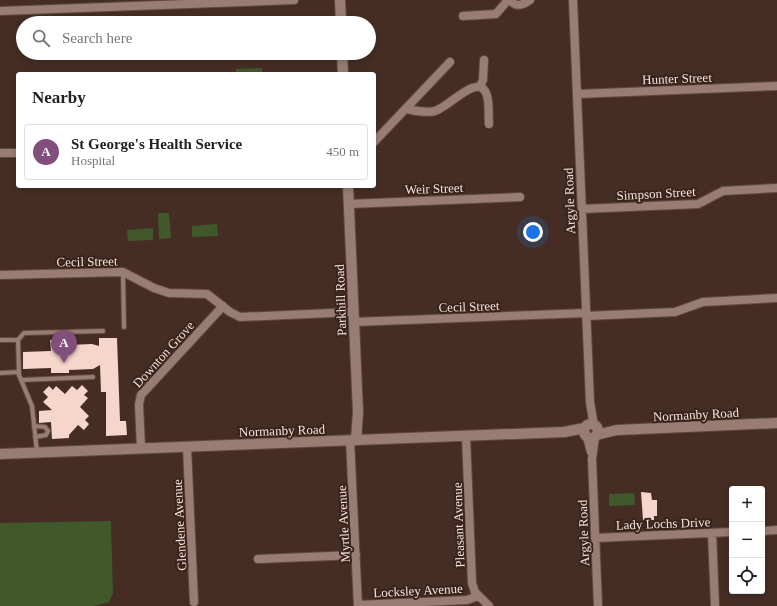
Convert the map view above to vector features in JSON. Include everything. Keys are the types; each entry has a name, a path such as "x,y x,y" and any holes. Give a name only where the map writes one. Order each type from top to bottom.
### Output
{"street":[{"path":"0,11 294,0"},
{"path":"340,0 341,16"},
{"path":"463,16 496,14 509,0 514,4 519,5 530,0"},
{"name":"Argyle Road","path":"573,0 598,606"},
{"path":"342,60 343,72"},
{"path":"480,86 484,75 484,60"},
{"path":"376,140 450,62"},
{"path":"407,109 424,112 435,110 446,105 472,86 480,86 487,94 489,124"},
{"name":"Hunter Street","path":"577,94 777,86"},
{"path":"0,153 16,153"},
{"name":"Parkhill Road","path":"348,188 358,412 356,440"},
{"name":"Simpson Street","path":"582,208 698,204 723,191 777,188"},
{"name":"Weir Street","path":"349,204 520,197"},
{"name":"Cecil Street","path":"0,275 123,272 154,288 169,293 207,294 236,316 245,317 354,317 675,312 703,302 777,298"},
{"name":"Downton Grove","path":"141,448 138,404 141,395 223,306"},
{"name":"Normanby Road","path":"0,454 777,423"},
{"name":"Pleasant Avenue","path":"466,436 472,583 478,596 489,606"},
{"name":"Myrtle Avenue","path":"356,440 356,555 358,606"},
{"name":"Glendene Avenue","path":"187,446 194,602"},
{"path":"765,531 777,530"},
{"name":"Lady Lochs Drive","path":"595,538 729,532"},
{"path":"712,533 715,606"},
{"path":"258,559 356,555"},
{"name":"Locksley Avenue","path":"358,606 467,600 478,596"}],"lane":[{"path":"123,272 124,327"},
{"path":"0,340 18,340 24,334 103,332"},
{"path":"18,340 18,372 32,406 34,437 37,453"},
{"path":"0,373 18,372"},
{"path":"20,380 93,377"},
{"path":"34,426 45,427 48,433 44,436 34,437"}],"green space":[{"path":"262,68 262,72 236,72 236,69"},
{"path":"158,213 169,213 171,238 159,239"},
{"path":"217,224 218,236 192,237 192,226"},
{"path":"153,228 153,240 128,241 127,230"},
{"path":"634,493 635,505 609,506 609,494"},
{"path":"111,521 113,593 109,602 94,606 0,606 0,523"}],"building":[{"path":"99,338 117,338 120,421 126,421 127,435 106,436 106,392 101,392 100,365 93,369 69,370 69,373 51,373 51,368 23,369 23,352 51,351 50,340 68,340 68,345 92,344 99,346"},
{"path":"82,385 88,391 84,395 88,398 80,407 89,416 85,420 89,424 84,430 78,425 69,435 69,438 52,439 51,422 39,423 39,411 52,410 43,402 48,397 43,392 49,386 53,390 56,386 65,394 72,386 77,390"},
{"path":"641,492 651,493 652,500 657,500 657,516 654,516 654,520 643,520"}],"place":[{"name":"St George's Health Service","path":"64,363"}]}
